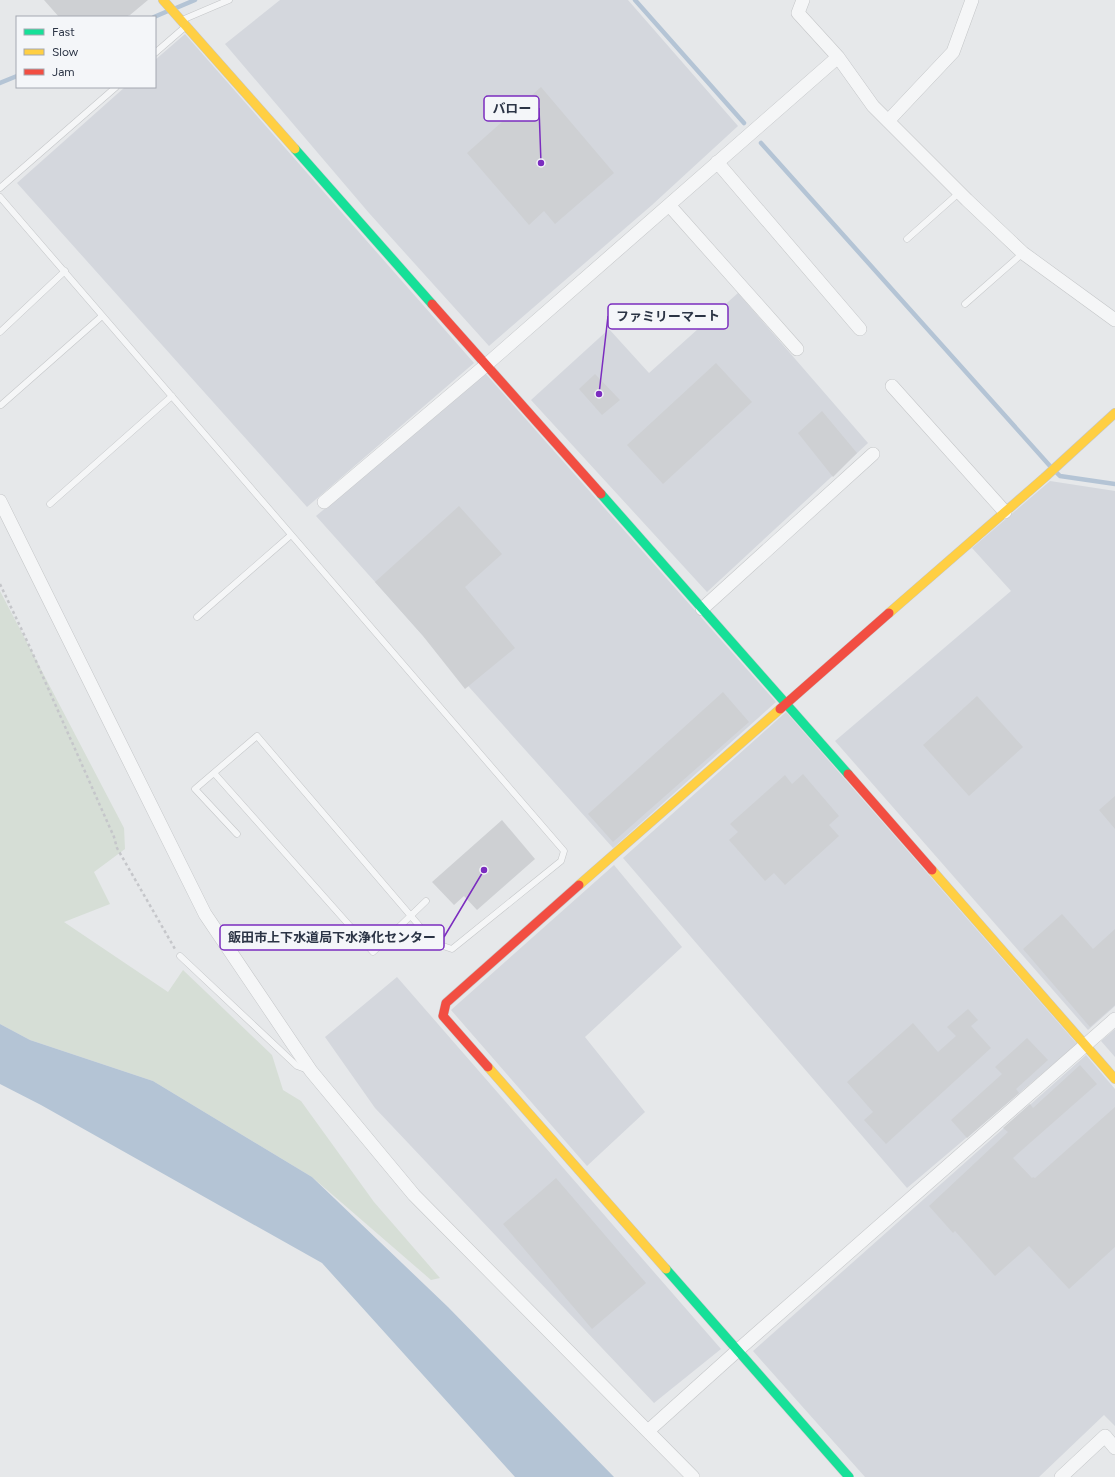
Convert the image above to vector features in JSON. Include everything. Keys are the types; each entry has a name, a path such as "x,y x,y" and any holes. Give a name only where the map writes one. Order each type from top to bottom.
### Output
{"street":[{"path":"803,0 798,13 838,56 873,106 1023,253 1115,320"},
{"path":"888,121 953,52 972,0"},
{"path":"164,1 786,703 1115,1079"},
{"path":"324,502 486,365 838,56"},
{"path":"717,162 860,329"},
{"path":"669,205 797,349"},
{"path":"892,386 1004,512"},
{"path":"849,1477 443,1016 446,1003 1044,478 1057,464 1115,413"},
{"path":"702,609 873,454"},
{"path":"0,501 205,914 311,1071 414,1195 693,1477"},
{"path":"648,1431 1115,1019"},
{"path":"1061,1477 1105,1436 1115,1448"}],"lane":[{"path":"156,52 182,21 229,0"},
{"path":"0,188 115,88"},
{"path":"907,239 960,192"},
{"path":"0,196 564,852 561,861 452,950 434,943 257,736 195,789 237,834"},
{"path":"965,304 1023,253"},
{"path":"0,332 65,272"},
{"path":"1,406 102,316"},
{"path":"50,504 172,396"},
{"path":"197,617 291,535"},
{"path":"214,773 372,952 426,901"},
{"path":"180,956 297,1066 311,1071"}],"path":[{"path":"0,584 35,658 114,837 117,848 180,956"}],"shaded area":[{"path":"280,0 628,0 738,126 652,205 489,346 369,213 225,44"},
{"path":"185,34 474,363 307,507 17,183 124,88 156,88 156,59"},
{"path":"738,293 868,443 707,592 531,400 609,329 649,373"},
{"path":"485,373 776,702 613,848 316,516"},
{"path":"1050,481 1115,491 1115,1006 1088,1030 835,741 1011,591 972,548"},
{"path":"0,591 124,828 125,849 94,872 110,904 64,922 168,992 183,970 272,1055 283,1090 301,1101 374,1202 440,1278 431,1280 312,1177 153,1081 30,1040 0,1024"},
{"path":"786,712 1077,1044 907,1188 623,858"},
{"path":"614,865 682,947 585,1037 645,1112 587,1166 451,1010"},
{"path":"397,977 721,1349 654,1403 375,1108 325,1037"},
{"path":"1115,1029 1115,1057 1101,1041"},
{"path":"1086,1055 1115,1089 1115,1426 1104,1415 1039,1477 865,1477 753,1351"}],"water":[{"path":"0,1024 30,1040 153,1081 312,1177 448,1307 614,1477 515,1477 322,1263 41,1105 0,1084"}],"building":[{"path":"44,0 148,0 128,16 58,16"},
{"path":"541,87 614,173 555,224 544,211 529,225 467,153"},
{"path":"716,363 752,402 663,484 627,445"},
{"path":"595,374 620,400 602,415 579,389"},
{"path":"822,411 857,453 833,477 798,433"},
{"path":"459,506 502,554 465,587 515,648 465,689 423,636 375,582"},
{"path":"723,692 749,722 613,842 588,814"},
{"path":"977,696 1023,747 969,796 923,745"},
{"path":"803,774 839,816 829,825 839,836 785,885 774,873 765,881 729,840 738,832 730,824 785,775 792,784"},
{"path":"1115,796 1115,829 1099,810"},
{"path":"502,820 535,859 477,910 464,896 454,905 432,882"},
{"path":"1062,914 1093,949 1115,929 1115,1005 1090,1027 1023,949"},
{"path":"968,1009 978,1020 971,1026 991,1048 886,1144 864,1120 873,1112 847,1082 913,1023 938,1052 956,1036 947,1027"},
{"path":"1027,1038 1048,1060 1016,1089 1019,1093 967,1138 951,1120 1002,1074 995,1067"},
{"path":"1080,1065 1097,1084 1013,1158 1032,1178 1035,1178 1115,1107 1115,1247 1069,1289 1029,1246 995,1276 955,1231 953,1233 929,1206 1008,1132 1003,1128 1030,1104 1033,1108"},
{"path":"556,1178 646,1283 592,1329 503,1224"}],"waterway":[{"path":"176,8 195,0"},
{"path":"635,0 744,123"},
{"path":"156,16 168,11"},
{"path":"0,83 16,76"},
{"path":"761,143 1050,466"},
{"path":"1057,473 1060,476 1115,484"}],"traffic: fast":[{"path":"295,149 432,304"},
{"path":"601,494 848,774"},
{"path":"666,1269 849,1477"}],"traffic: slow":[{"path":"163,0 295,149"},
{"path":"889,613 1044,478 1115,413"},
{"path":"579,885 780,709"},
{"path":"932,870 1115,1079"},
{"path":"488,1067 666,1269"}],"traffic: jam":[{"path":"432,304 601,494"},
{"path":"780,709 889,613"},
{"path":"848,774 932,870"},
{"path":"488,1067 443,1016 446,1003 579,885"}],"place":[{"name":"バロー","path":"541,163"},
{"name":"ファミリーマート","path":"599,394"},
{"name":"飯田市上下水道局下水浄化センター","path":"484,870"}]}
